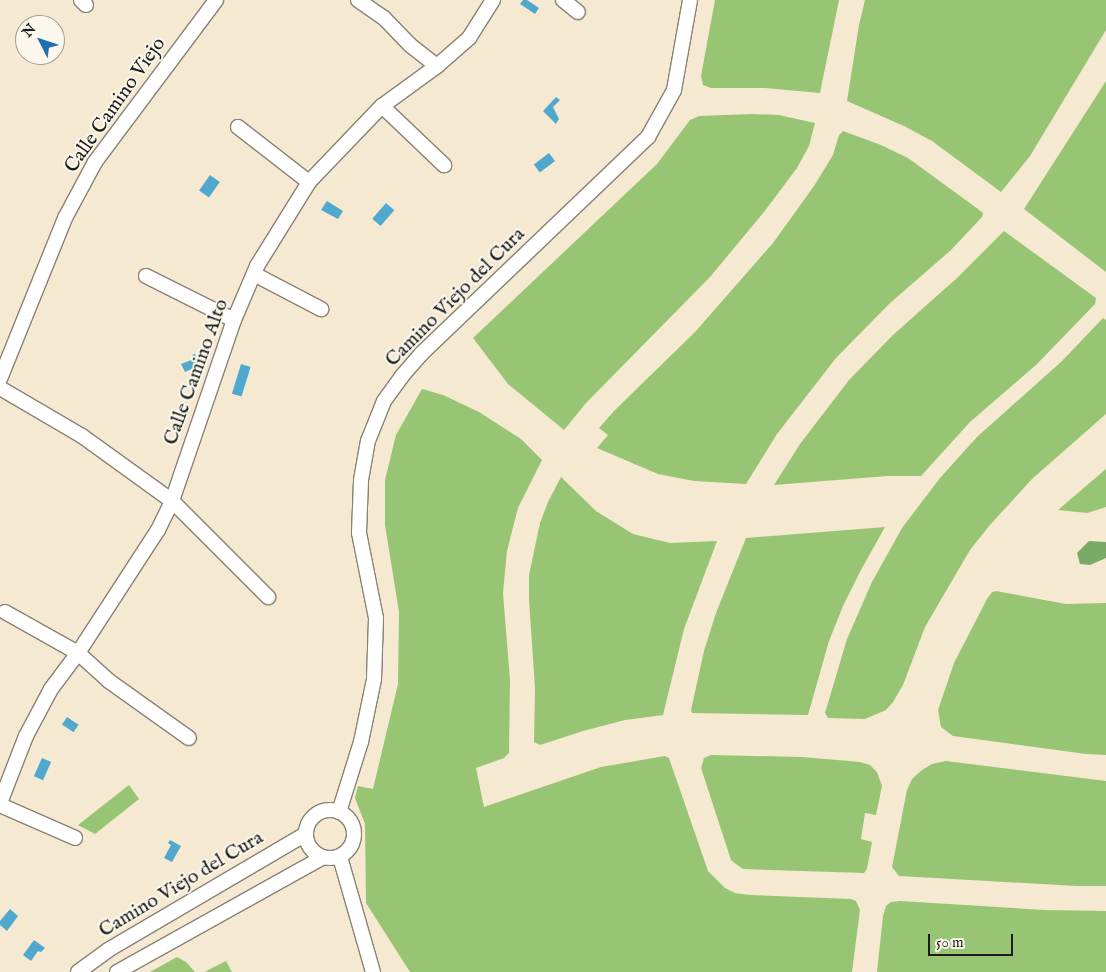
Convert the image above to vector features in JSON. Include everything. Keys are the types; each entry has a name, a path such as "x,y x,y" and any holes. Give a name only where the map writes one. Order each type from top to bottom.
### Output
{"street":[{"name":"Calle Camino Viejo","path":"0,379 65,218 95,162 216,0"},
{"path":"358,0 384,18 410,45 438,66"},
{"name":"Calle Camino Alto","path":"0,804 26,736 51,689 78,653 158,530 172,501 234,320 254,274 309,182 382,106 438,66 469,38 493,0"},
{"path":"563,0 578,12"},
{"name":"Camino Viejo del Cura","path":"339,812 361,742 374,679 376,618 359,533 360,480 368,441 384,401 422,353 648,137 674,90 690,0"},
{"path":"382,106 444,165"},
{"path":"238,127 309,182"},
{"path":"254,274 321,309"},
{"path":"146,276 234,320"},
{"path":"0,388 82,436 172,501 268,597"},
{"path":"4,612 78,653 109,681 189,738"},
{"path":"0,804 75,838"},
{"path":"330,810 339,812 352,824 353,843 348,851 340,857 332,859 322,858 314,853 308,844 306,834 313,817 321,812 330,810"},
{"name":"Camino Viejo del Cura","path":"78,972 108,950 306,834"},
{"path":"340,857 373,972"},
{"path":"117,972 322,858"}],"green space":[{"path":"715,0 839,0 820,93 765,88 711,88 703,85 701,76"},
{"path":"865,0 1106,0 1106,30 1030,156 1001,192 932,141 904,126 847,101 859,25"},
{"path":"1106,81 1106,272 1024,209"},
{"path":"779,115 815,123 809,146 797,168 764,212 710,277 586,403 564,430 508,384 473,338 657,164 690,120 699,116"},
{"path":"843,131 881,145 908,158 978,209 983,213 982,217 951,250 889,304 836,358 777,434 746,484 694,481 658,474 597,448 608,435 599,428 695,332 773,243 814,186 833,155 839,135"},
{"path":"1004,231 1096,298 1095,304 1037,364 970,422 921,476 887,476 774,485 800,444 849,380 893,335 957,278"},
{"path":"1103,318 1106,320 1106,414 1032,479 970,550 925,627 903,685 886,710 865,719 828,718 825,713 847,639 872,582 902,528 940,478 977,437 1062,361"},
{"path":"422,389 443,395 479,412 521,439 542,460 518,508 507,551 503,593 510,680 509,753 504,758 476,768 484,807 601,767 665,756 669,758 708,871 725,888 735,893 750,895 851,899 856,901 860,910 852,972 410,972 366,903 365,824 355,798 358,786 373,789 398,684 399,612 385,525 385,480 396,435"},
{"path":"1106,469 1106,507 1087,513 1058,510"},
{"path":"561,477 596,511 633,534 670,543 717,541 684,629 663,715 625,720 540,745 534,742 535,688 529,575 540,523"},
{"path":"885,527 843,606 829,641 808,715 692,713 691,710 704,651 716,613 746,538"},
{"path":"1089,541 1106,542 1106,558 1090,565 1080,564 1077,553"},
{"path":"996,591 1066,604 1106,603 1106,755 953,736 941,727 938,710 954,663 987,599 992,592"},
{"path":"711,755 802,757 860,762 870,765 877,772 882,786 876,815 865,813 861,839 872,842 867,869 864,873 743,869 736,864 731,860 701,768 704,758"},
{"path":"946,761 1106,781 1106,886 899,876 892,867 907,790 912,779 922,770 932,764"},
{"path":"129,785 139,799 95,834 78,825"},
{"path":"891,902 1045,910 1106,911 1106,972 877,972 883,916 886,906"},
{"path":"177,957 186,962 195,972 150,972"},
{"path":"226,961 232,972 205,972 208,970"}],"water":[{"path":"523,0 527,0 539,8 535,14 520,4"},
{"path":"556,97 560,100 553,107 559,119 556,124 543,111"},
{"path":"549,153 555,161 540,172 534,164"},
{"path":"210,175 220,182 209,197 199,191"},
{"path":"327,201 343,211 338,219 321,210"},
{"path":"386,203 394,210 381,226 372,219"},
{"path":"195,354 200,365 185,372 181,364 194,359 192,355"},
{"path":"241,364 251,367 241,397 232,394"},
{"path":"67,717 79,725 74,732 62,724"},
{"path":"42,758 51,762 43,780 34,776"},
{"path":"170,840 181,846 172,862 164,858 171,845 168,843"},
{"path":"10,909 18,916 7,931 0,925 0,921"},
{"path":"34,940 45,948 41,952 38,951 31,961 23,955"}]}
